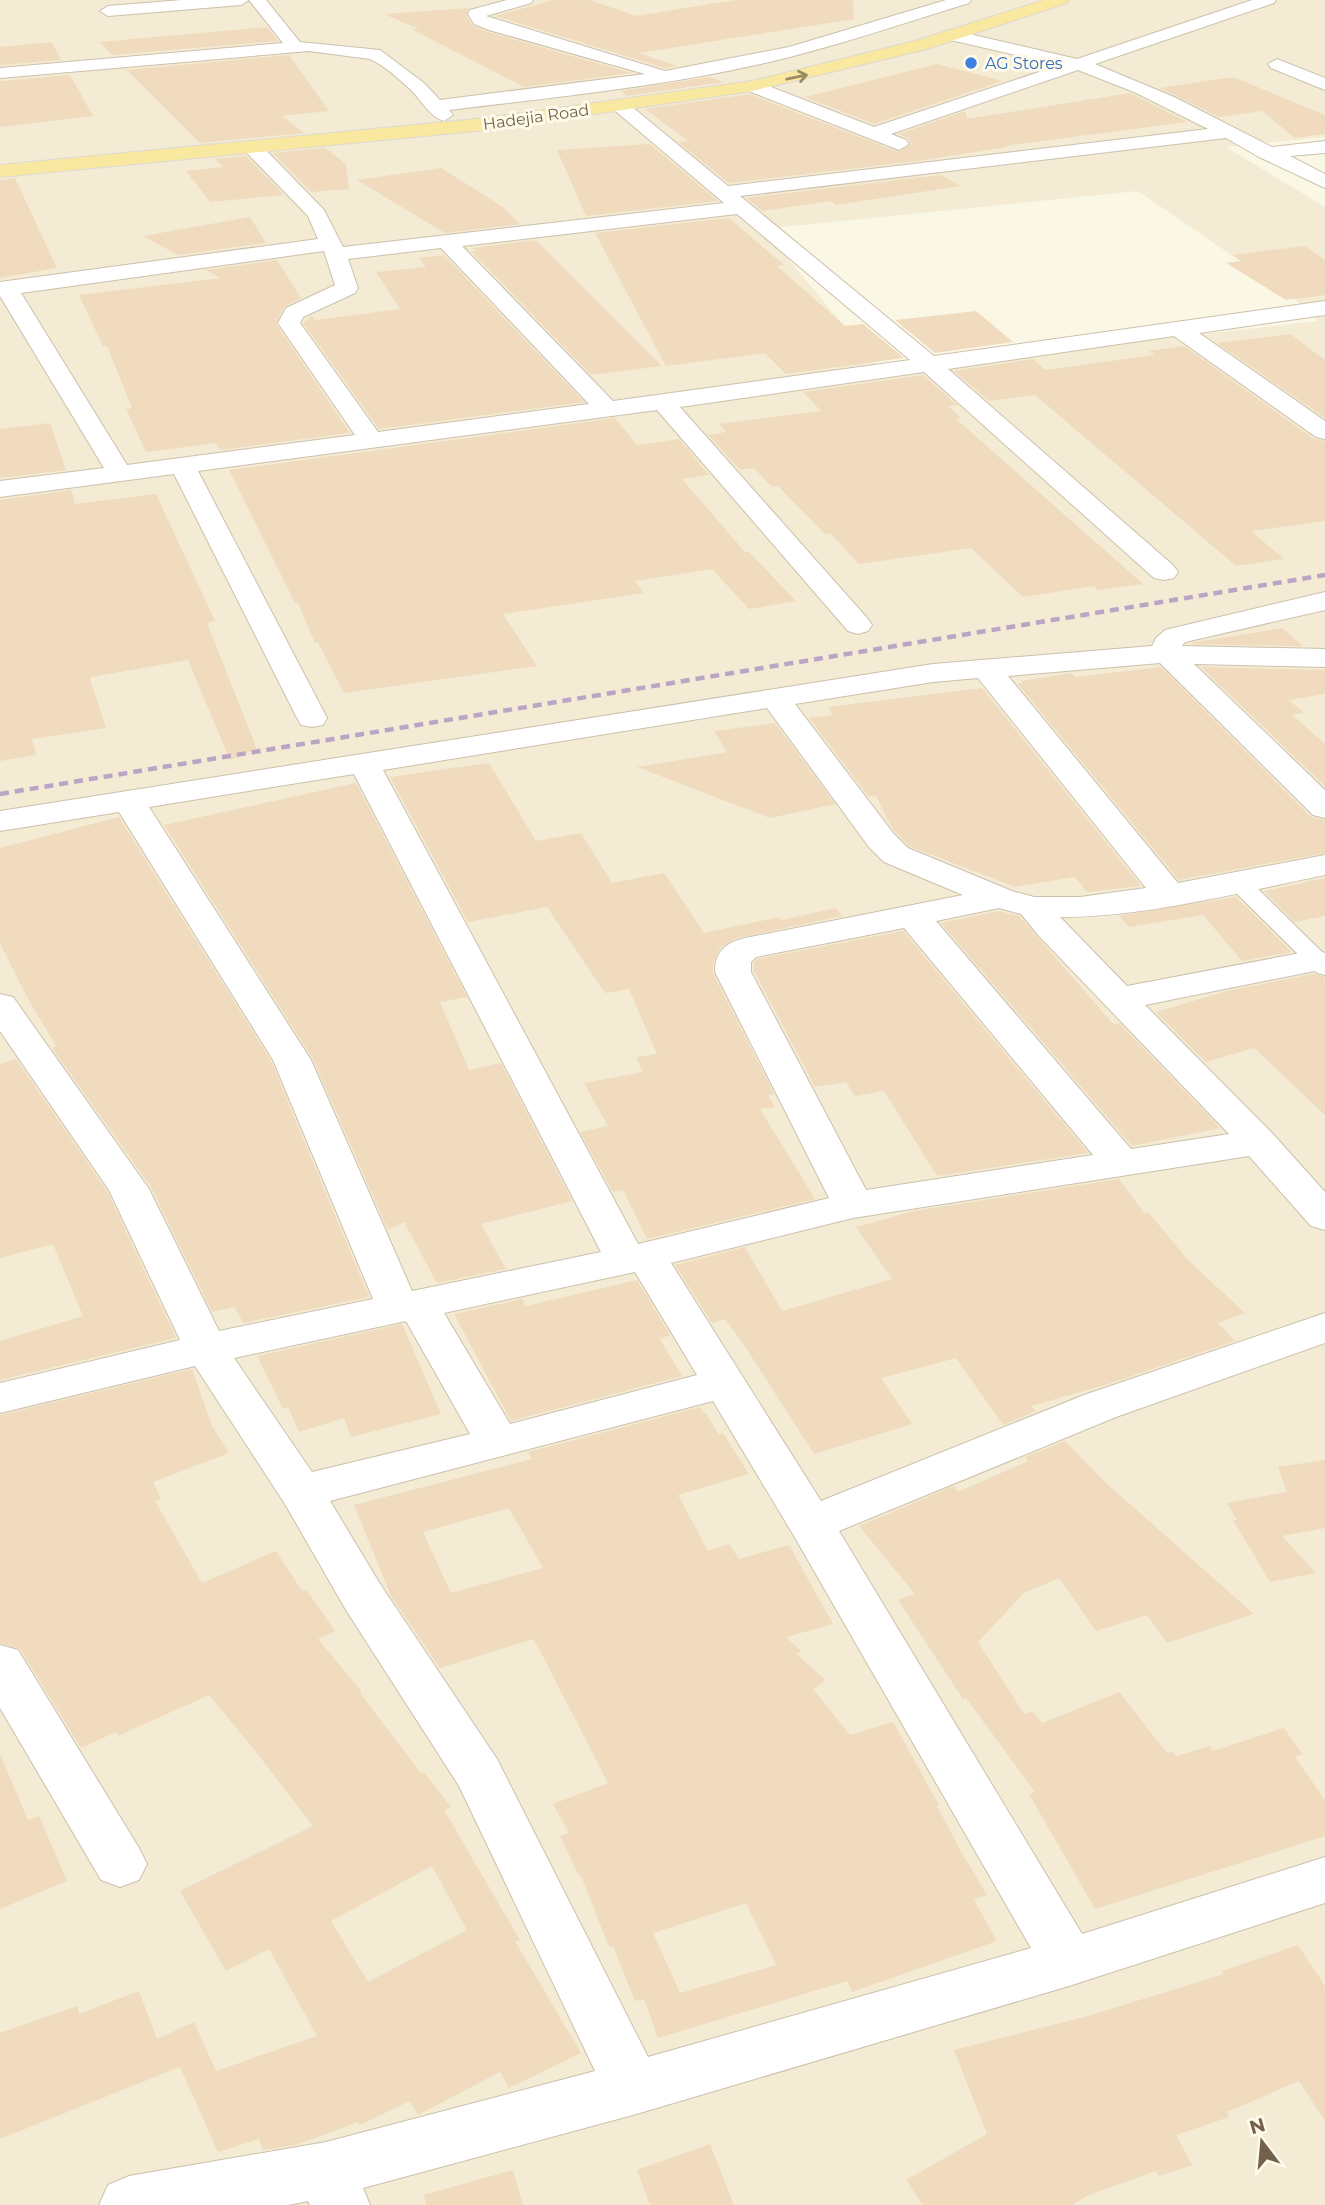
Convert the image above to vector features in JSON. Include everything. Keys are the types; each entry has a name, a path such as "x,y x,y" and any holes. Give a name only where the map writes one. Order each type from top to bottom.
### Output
{"main road":[{"name":"Hadejia Road","path":"0,160 440,110 479,118 687,83 820,56 1013,0"},
{"name":"Hadejia Road","path":"0,172 252,147 479,118 619,105 752,86 826,70 952,35 1061,0"}],"street":[{"path":"104,5 241,0"},
{"path":"257,0 294,46"},
{"path":"0,72 294,46 373,54 401,71 440,110 738,64 799,49 963,0"},
{"path":"876,133 1268,0"},
{"path":"510,1 476,14 480,20 495,26 630,63 687,83"},
{"path":"104,5 122,26"},
{"path":"952,35 1080,65 1152,93 1325,182"},
{"path":"136,42 151,59"},
{"path":"1277,64 1325,85"},
{"path":"752,86 876,133 942,164"},
{"path":"619,105 928,363 1164,572"},
{"path":"724,192 1228,132"},
{"path":"252,147 317,214 333,249 347,288 295,313 289,323 370,439"},
{"path":"1266,153 1325,147"},
{"path":"119,472 3,288 333,249 447,242 744,207"},
{"path":"447,242 607,409"},
{"path":"0,489 663,402 1325,309"},
{"path":"1177,328 1325,432"},
{"path":"663,402 858,625"},
{"path":"183,464 312,718"},
{"path":"1325,601 1175,636 1166,644 1167,654 1325,808"},
{"path":"0,821 933,673 1167,654 1325,657"},
{"path":"987,670 1170,895"},
{"path":"776,699 881,840 896,855 1017,902 1051,929 1258,1142 1325,1217"},
{"path":"364,764 636,1258 724,1383 811,1524 1069,1962"},
{"path":"129,802 292,1060 408,1306 498,1443"},
{"path":"853,1205 733,972 733,958 745,950 913,916 1017,902 1080,907 1170,895 1325,865"},
{"path":"913,916 1121,1163"},
{"path":"1118,999 1320,964"},
{"path":"0,1005 129,1189 206,1349 301,1492 363,1597 479,1774 633,2088"},
{"path":"0,1398 206,1349 636,1258 853,1205 1258,1142"},
{"path":"811,1524 1100,1406 1325,1327"},
{"path":"301,1492 724,1383"},
{"path":"0,1664 120,1864"},
{"path":"129,2205 333,2187 633,2088 1069,1962 1325,1880"}],"lane":[{"path":"1237,881 1320,964"}],"shaded area":[{"path":"0,0 1325,0 1325,137 1226,147 1325,207 1325,2205 0,2205","holes":["1138,191 1291,296 1318,321 881,370 763,229"]}],"building":[{"path":"553,0 590,0 636,16 735,0 853,0 854,19 639,53 677,66 665,68 495,16"},
{"path":"468,8 466,15 472,25 488,32 632,73 524,87 413,30 419,29 384,14"},
{"path":"267,27 278,41 113,55 99,42"},
{"path":"52,42 61,60 0,65 0,47"},
{"path":"289,55 329,111 282,116 304,133 200,143 127,70"},
{"path":"937,64 1003,81 874,124 805,97"},
{"path":"70,75 93,116 0,127 0,81"},
{"path":"709,77 724,82 627,96 621,91"},
{"path":"1233,77 1325,115 1325,134 1295,138 1262,111 1219,117 1160,88"},
{"path":"1130,93 1187,122 1005,146 1008,147 917,161 729,183 678,142 688,141 645,109 749,94 898,152 912,144 908,138 899,134 965,111 967,119"},
{"path":"650,144 718,201 586,216 557,150"},
{"path":"325,148 346,164 349,189 311,192 273,153"},
{"path":"246,156 284,195 210,202 186,171 223,167 215,159"},
{"path":"441,168 503,207 520,224 445,233 357,180"},
{"path":"941,175 961,186 836,205 831,201 762,211 746,198"},
{"path":"15,178 57,268 0,278 0,180"},
{"path":"250,217 266,243 178,255 143,236"},
{"path":"729,218 784,265 777,266 845,326 863,324 904,358 786,374 765,353 666,366 595,233"},
{"path":"536,240 662,366 591,375 472,252 477,251 471,248"},
{"path":"1305,246 1325,260 1325,295 1286,300 1226,263 1241,261 1232,255"},
{"path":"444,255 584,402 379,429 303,323 312,316 315,320 400,309 376,272 426,267 419,258"},
{"path":"277,260 301,298 284,307 276,324 350,433 220,450 216,443 146,452 126,409 132,408 107,346 103,346 79,295 220,278 205,270"},
{"path":"976,311 1013,342 935,353 895,320"},
{"path":"1290,334 1325,360 1325,418 1217,343"},
{"path":"1184,346 1314,439 1325,441 1325,521 1251,531 1284,559 1236,566 1035,395 989,401 954,371 1033,359 1045,370 1155,355 1149,351"},
{"path":"923,375 957,405 948,406 961,418 956,419 1143,584 1098,590 1094,586 1023,597 971,548 859,564 830,533 825,534 778,486 772,487 754,468 740,470 708,435 726,432 719,424 821,411 803,392"},
{"path":"615,418 637,445 679,439 709,475 682,479 745,552 749,552 796,601 749,609 712,569 635,581 644,593 503,614 537,666 344,693 318,642 315,643 298,603 295,603 229,470"},
{"path":"50,423 66,470 0,478 0,429"},
{"path":"71,490 75,504 156,494 215,621 207,623 257,749 230,760 188,660 92,677 90,679 106,728 32,739 36,755 0,761 0,500"},
{"path":"1282,628 1303,646 1190,644 1196,642"},
{"path":"1161,667 1311,817 1325,820 1325,853 1179,880 1017,683 1072,673 1075,677"},
{"path":"1201,667 1325,670 1325,694 1289,700 1304,713 1292,715 1325,744 1325,786"},
{"path":"982,688 1141,886 1087,892 1075,877 1015,887 909,846 892,828 876,796 869,797 809,718 833,715 828,707"},
{"path":"775,723 835,804 770,818 637,767 727,752 714,731"},
{"path":"489,763 536,841 581,833 612,883 664,873 704,933 836,908 842,916 737,938 720,948 713,965 713,973 774,1094 768,1095 775,1107 760,1109 815,1199 647,1239 623,1190 613,1192 580,1132 608,1126 584,1083 643,1072 636,1057 657,1054 629,989 605,993 547,907 468,922 390,777"},
{"path":"356,783 467,997 440,1002 469,1070 501,1063 572,1201 481,1224 506,1269 437,1283 404,1222 388,1230 313,1059 164,825"},
{"path":"119,817 271,1061 369,1297 243,1323 235,1307 212,1312 151,1187 52,1048 56,1046 0,943 0,848"},
{"path":"1325,878 1325,916 1295,922 1264,891"},
{"path":"1236,897 1292,952 1242,961 1203,915 1129,927 1119,916"},
{"path":"999,911 1019,916 1114,1025 1119,1023 1220,1128 1132,1146 941,923"},
{"path":"903,931 1088,1153 937,1176 884,1091 855,1096 846,1082 815,1087 754,971 754,963 757,959"},
{"path":"1314,974 1325,977 1325,1115 1254,1048 1206,1062 1156,1012 1227,991"},
{"path":"16,1059 107,1191 176,1338 0,1380 0,1341 83,1316 53,1244 0,1258 0,1064"},
{"path":"1119,1179 1145,1214 1149,1213 1188,1260 1245,1313 1218,1323 1235,1341 1108,1384 1031,1406 1036,1411 1003,1425 956,1358 881,1378 912,1424 814,1454 725,1319 712,1323 675,1265 745,1247 782,1311 892,1279 856,1227 914,1211"},
{"path":"637,1280 670,1335 660,1339 682,1376 511,1421 454,1314 522,1299 526,1306"},
{"path":"402,1324 441,1414 351,1437 344,1418 299,1432 288,1407 283,1409 257,1356"},
{"path":"192,1369 212,1426 229,1453 153,1482 161,1499 155,1501 202,1583 276,1551 302,1591 306,1589 335,1631 318,1639 362,1692 360,1693 421,1773 424,1772 451,1807 444,1810 520,1940 515,1941 581,2053 509,2088 500,2072 418,2115 410,2101 360,2125 358,2122 296,2145 263,2150 259,2139 218,2152 180,2067 0,2139 0,2033 77,2006 79,2014 139,1991 157,2039 194,2022 216,2071 317,2036 269,1949 226,1971 180,1891 313,1826 253,1748 209,1695 118,1736 116,1732 81,1748 20,1649 0,1643 0,1415","holes":["432,1866 467,1930 368,1982 331,1921"]},
{"path":"700,1407 706,1413 719,1435 723,1433 749,1474 678,1495 708,1551 729,1544 739,1559 789,1545 833,1624 786,1637 801,1651 796,1654 826,1680 813,1689 850,1735 893,1722 987,1895 974,1900 997,1941 852,1992 847,1981 658,2038 644,1999 635,2001 613,1946 609,1947 581,1876 560,1836 569,1833 553,1804 608,1783 537,1645 533,1639 440,1668 391,1596 354,1505 532,1459 528,1452","holes":["509,1508 543,1568 451,1593 423,1532","746,1903 776,1965 680,1993 653,1933"]},
{"path":"1065,1441 1106,1483 1254,1614 1167,1643 1147,1615 1096,1631 1059,1578 1024,1593 978,1642 1024,1714 1032,1711 1042,1723 1119,1692 1167,1753 1173,1752 1176,1756 1210,1746 1213,1751 1284,1728 1302,1754 1295,1757 1325,1800 1325,1836 1095,1909 1029,1794 1035,1792 966,1698 963,1699 898,1600 915,1594 859,1526 954,1486 958,1492 1028,1461 1025,1457"},
{"path":"1325,1460 1325,1528 1282,1536 1316,1573 1270,1582 1233,1520 1237,1520 1227,1503 1287,1492 1278,1467"},
{"path":"0,1754 28,1820 39,1816 67,1881 0,1909"},
{"path":"1298,1945 1325,1986 1325,2121 1299,2081 1227,2112 1229,2117 1176,2135 1192,2165 1159,2176 1156,2171 1089,2195 1072,2205 923,2205 906,2180 987,2134 954,2050 1088,2016 1224,1974 1222,1971"},
{"path":"710,2144 734,2205 650,2205 637,2170"},
{"path":"513,2170 523,2205 426,2205 424,2195"}],"railway":[{"path":"0,794 1325,575"}],"place":[{"name":"AG Stores","path":"971,63"}]}
